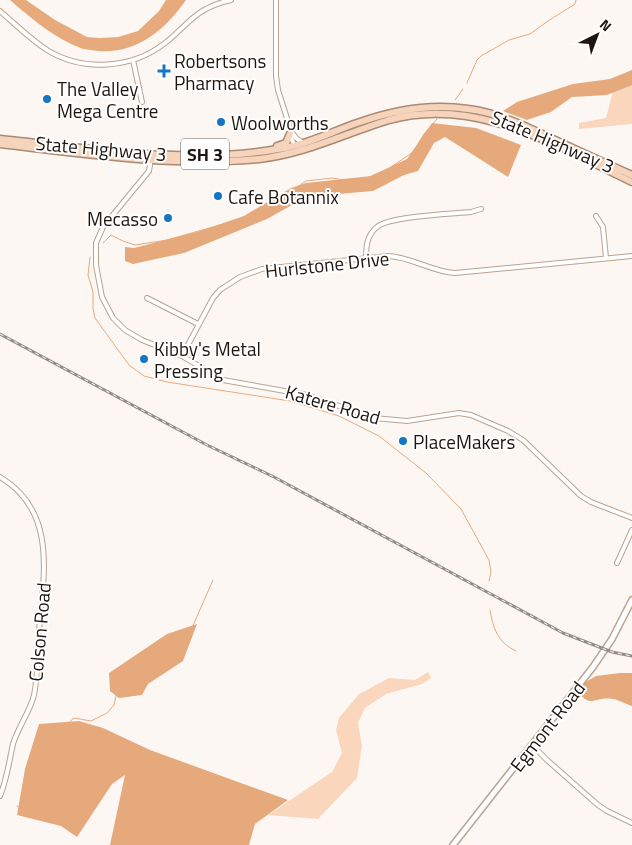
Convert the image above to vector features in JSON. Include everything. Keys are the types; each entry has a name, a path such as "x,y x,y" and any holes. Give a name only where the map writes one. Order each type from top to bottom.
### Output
{"highway":[{"name":"State Highway 3","path":"151,158 252,153 295,146 395,112 431,107 461,108 491,113 512,120 632,175"},
{"name":"State Highway 3","path":"0,144 151,158 251,159 282,156 302,151 390,120 428,114 450,114 476,117 509,126 632,182"},
{"path":"252,153 283,144 288,140 290,133"},
{"name":"State Highway 3","path":"0,139 68,149"}],"main road":[{"name":"Egmont Road","path":"454,845 593,667 616,632 632,600"}],"street":[{"path":"1,13 40,45 55,54 80,63 105,65 133,60 161,47 205,9 231,0"},
{"path":"276,0 276,76 278,90 295,146 302,151"},
{"path":"133,60 142,102"},
{"path":"290,133 304,143"},
{"name":"Katere Road","path":"151,158 149,172 108,221 99,234 95,248 98,279 105,304 118,324 132,335 182,356 222,380 307,395 374,418 407,421 459,413 470,415 508,431 523,440 581,496 591,502 632,518"},
{"path":"366,258 369,236 382,223 471,212 481,209"},
{"path":"596,216 603,227 606,258"},
{"name":"Hurlstone Drive","path":"182,356 207,307 220,290 230,282 250,272 396,256 443,272 455,273 632,256"},
{"path":"147,298 198,324"},
{"name":"Colson Road","path":"0,477 16,489 33,511 40,530 45,561 34,695 14,742 7,777 0,796"},
{"path":"617,563 632,530"},
{"path":"532,745 598,805 632,823"}],"shaded area":[{"path":"10,0 26,0 55,20 87,37 100,38 118,37 138,31 159,11 166,0 186,0 169,21 149,38 125,49 98,51 83,49 63,40 35,21"},
{"path":"632,70 632,85 607,95 572,97 551,112 527,120 503,111 517,102 573,84 610,79"},
{"path":"632,83 632,124 579,129 579,123 606,118 614,87"},
{"path":"432,123 476,128 521,145 508,177 445,137 434,143 418,171 404,175 373,191 338,194 321,193 299,201 267,219 184,253 133,264 125,261 125,247 134,248 200,231 244,216 291,188 306,183 371,176 407,159"},
{"path":"197,624 183,661 148,684 142,695 119,698 110,691 109,673 167,634"},
{"path":"428,672 431,678 422,684 386,694 365,708 358,723 362,746 357,778 318,819 268,815 332,772 342,753 336,730 339,718 359,694 389,678 415,680"},
{"path":"632,673 632,706 613,699 589,701 575,688 596,676"},
{"path":"79,721 103,728 150,750 288,800 255,824 249,845 110,845 125,775 112,784 77,837 61,826 17,815 25,769 39,724"}],"waterway":[{"path":"467,83 477,60 481,56 509,40 530,34 575,4 576,0"},
{"path":"455,100 463,89"},
{"path":"103,243 111,235 135,245 167,240 241,219 269,206 306,181 332,178 355,182 369,177 388,169 413,152 424,134 437,119"},
{"path":"90,257 88,275 93,292 95,318 129,365 144,376 167,382 290,401 339,416 379,436 426,473 461,509 489,560 491,572 489,581"},
{"path":"17,806 40,813 50,807 53,798 50,768 52,751 57,737 74,718 91,721 107,713 114,705 118,687 123,678 191,630 213,580"},
{"path":"490,610 497,634 505,644 516,651"}],"railway":[{"path":"0,334 207,445 274,477 563,633 612,652 632,656"}],"place":[{"name":"Robertsons Pharmacy","path":"164,71"},
{"name":"The Valley Mega Centre","path":"47,99"},
{"name":"Woolworths","path":"221,122"},
{"name":"Cafe Botannix","path":"218,196"},
{"name":"Mecasso","path":"168,218"},
{"name":"Kibby's Metal Pressing","path":"144,359"},
{"name":"PlaceMakers","path":"403,441"}]}
